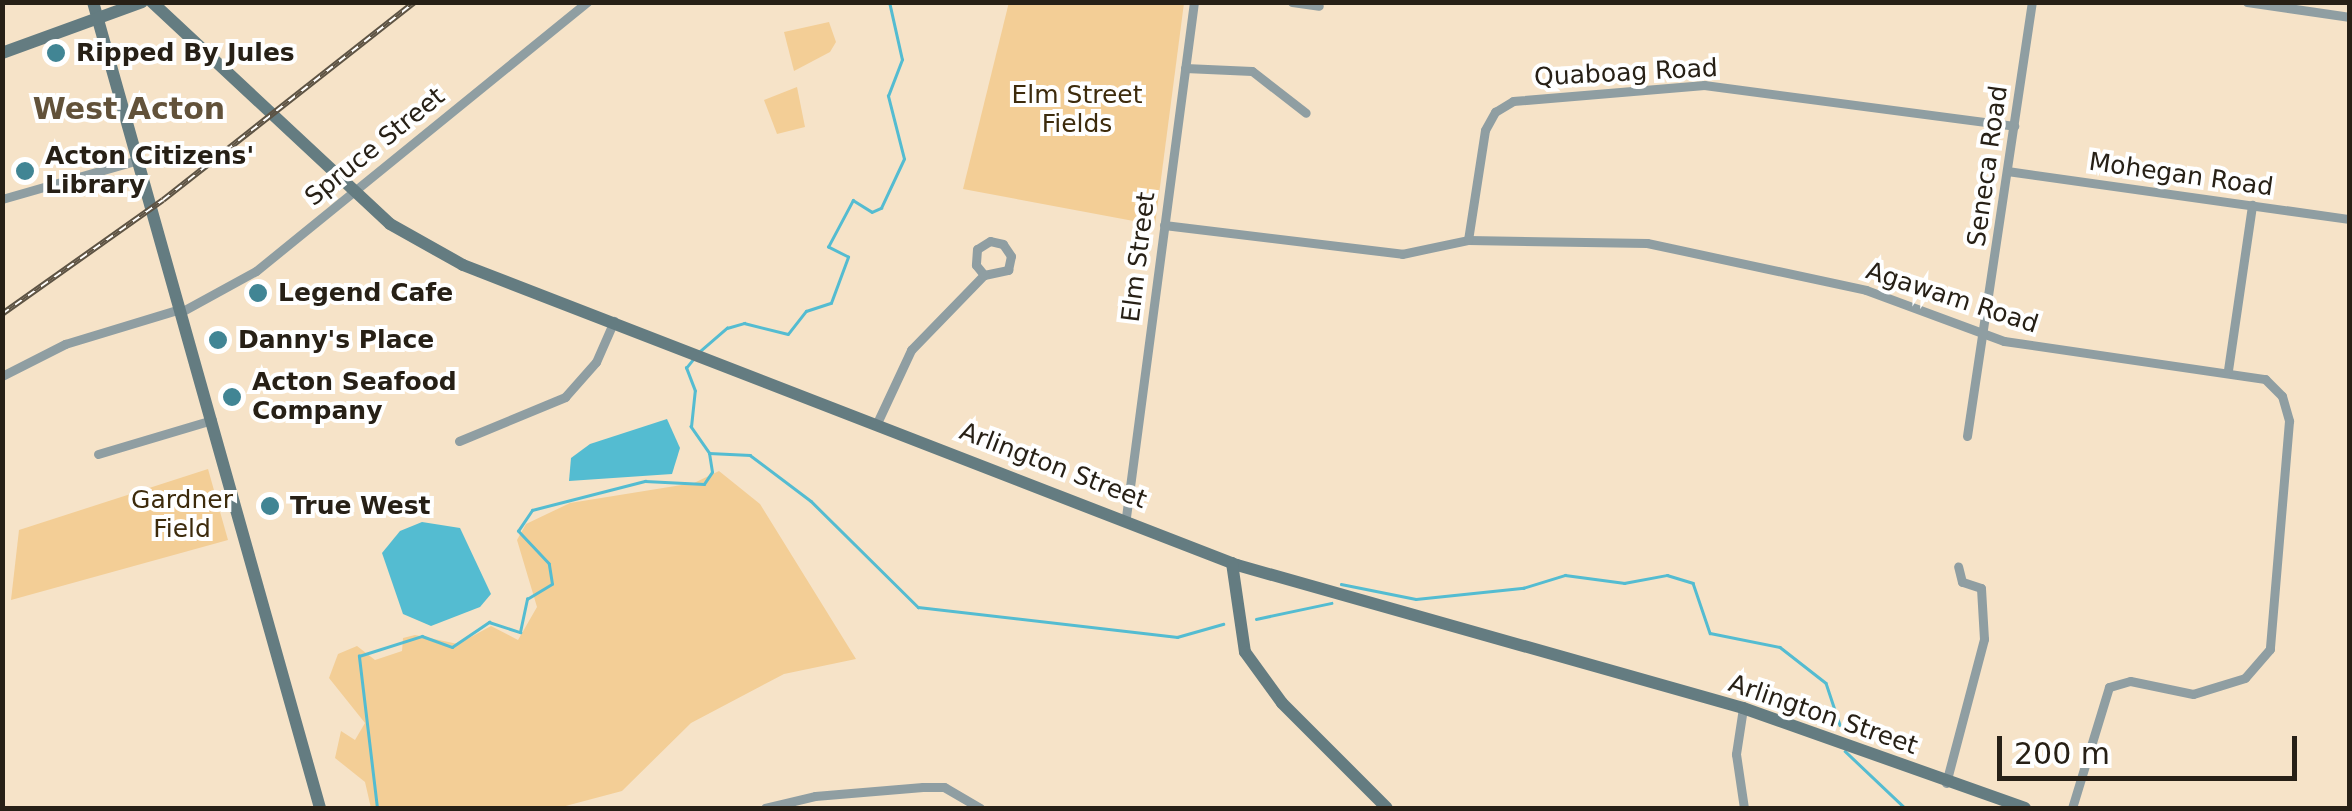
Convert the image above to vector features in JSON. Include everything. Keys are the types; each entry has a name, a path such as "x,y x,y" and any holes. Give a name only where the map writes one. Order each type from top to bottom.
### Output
{"street":[{"path":"93,2 320,808"},
{"path":"2,53 99,23 142,2"},
{"name":"Arlington Street","path":"152,2 351,190 390,224 442,255 1126,517 1232,563 1743,708 1946,784 2025,808"},
{"name":"Spruce Street","path":"2,376 65,344 181,311 243,281 587,2"},
{"name":"Elm Street","path":"1126,517 1194,2"},
{"path":"1292,2 1318,6"},
{"name":"Seneca Road","path":"1967,436 2032,2"},
{"path":"2247,2 2350,17"},
{"path":"1185,68 1254,71 1306,113"},
{"name":"Quaboag Road","path":"1468,240 1486,130 1495,112 1512,100 1704,84 2014,126"},
{"path":"2,199 138,160"},
{"name":"Mohegan Road","path":"2007,171 2350,219"},
{"path":"2228,370 2252,206"},
{"name":"Agawam Road","path":"1164,225 1402,254 1468,240 1663,245 1866,290 1983,334 2044,348 2228,370 2265,379 2288,413 2270,649 2245,678 2201,692 2179,694 2130,682 2109,687 2072,808"},
{"path":"878,423 911,350 984,275 1008,270 1011,256 1003,244 988,241 977,250 976,265 984,275"},
{"path":"459,441 565,396 596,362 614,320"},
{"path":"98,454 212,420"},
{"path":"1232,563 1245,652 1282,703 1382,807"},
{"path":"1946,784 1984,639 1981,588 1965,584 1958,566"},
{"path":"1743,708 1736,754 1744,808"},
{"path":"765,808 815,796 923,787 944,787 980,808"}],"green space":[{"name":"Elm Street Fields","path":"1009,2 1184,3 1155,225 963,189"},
{"path":"829,22 836,42 830,52 794,71 784,32"},
{"path":"797,87 805,127 777,134 764,100"},
{"name":"Gardner Field","path":"208,469 228,540 11,600 19,530"},
{"path":"719,471 760,504 856,659 784,674 691,723 622,791 558,808 371,808 365,782 335,758 341,731 355,740 365,723 329,678 338,654 357,646 375,660 402,651 403,638 415,635 458,644 491,626 518,640 537,607 517,540 526,524 570,503 694,483"}],"water":[{"path":"667,419 680,448 672,474 569,481 571,458 590,444"},
{"path":"422,522 460,528 491,594 480,607 431,626 403,614 382,553 400,531"}],"waterway":[{"path":"699,352 727,328 744,323 788,334 806,311 831,303 848,257 828,247 853,200 872,212 881,208 904,159 888,96 902,60 889,2"},
{"path":"377,808 359,656 422,636 452,647 489,622 520,632 527,599 552,584 549,564 518,531 532,510 645,481 704,484 712,472 709,453 691,427 695,391 686,368 694,358"},
{"path":"709,453 750,455 811,501 918,607 1177,637 1223,624"},
{"path":"1341,584 1416,599 1523,588 1565,575 1624,583 1667,575 1693,583 1710,633 1780,647 1826,683 1840,725"},
{"path":"1256,619 1331,603"},
{"path":"1845,751 1905,808"}],"railway":[{"path":"2,314 163,200 415,2"}],"place":[{"name":"Ripped By Jules","path":"56,53"},
{"name":"Acton Citizens' Library","path":"25,171"},
{"name":"Legend Cafe","path":"258,293"},
{"name":"Danny's Place","path":"218,340"},
{"name":"Acton Seafood Company","path":"232,397"},
{"name":"True West","path":"270,506"}],"district":[{"name":"West Acton","path":"129,109"}]}
